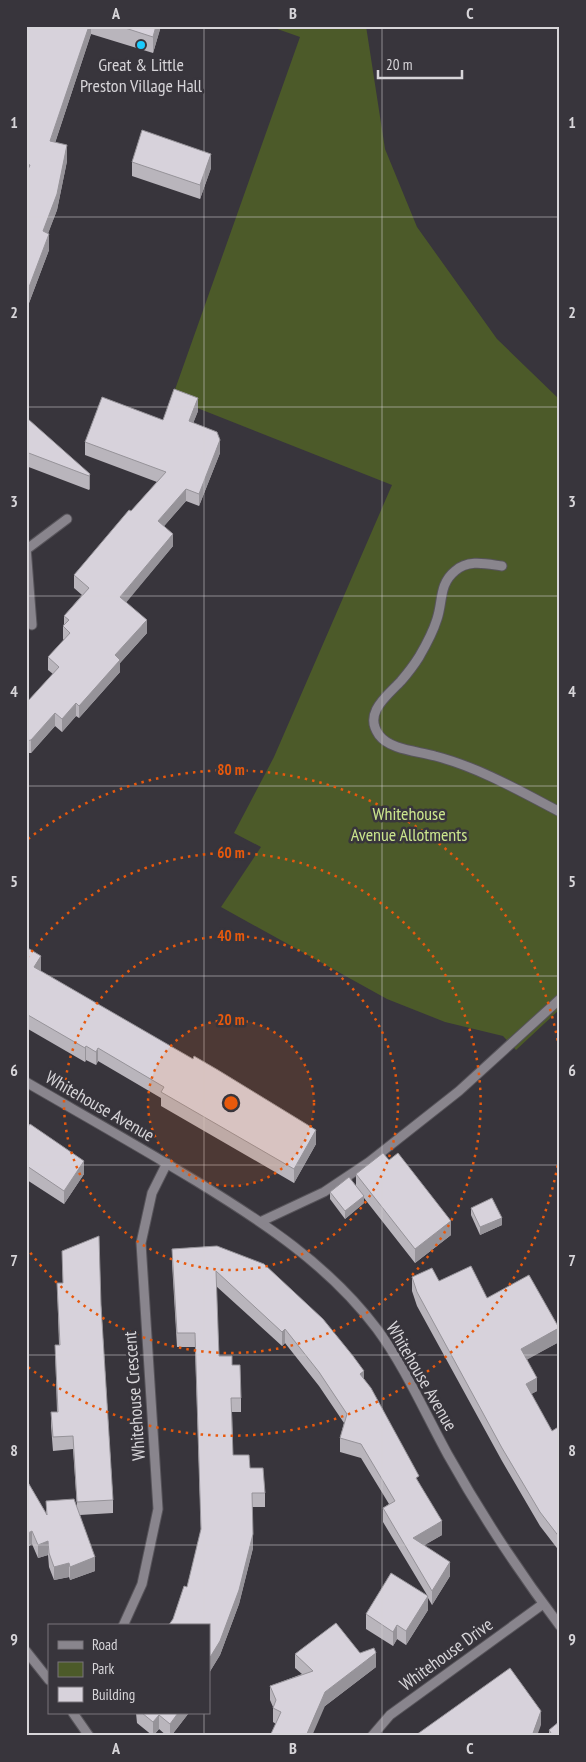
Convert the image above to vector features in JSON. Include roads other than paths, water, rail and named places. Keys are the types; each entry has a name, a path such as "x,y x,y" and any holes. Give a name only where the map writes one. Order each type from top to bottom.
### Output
{"street":[{"path":"32,625 27,548 67,519"},
{"path":"502,566 468,564 456,569 447,578 442,590 438,618 431,634 419,657 402,680 380,703 374,719 375,727 379,735 392,745 460,764 560,812"},
{"path":"262,1221 324,1192 369,1162 460,1091 560,999"},
{"name":"Whitehouse Avenue","path":"26,1082 167,1163 262,1221 307,1256 344,1290 377,1329 450,1458 543,1604 560,1626"},
{"name":"Whitehouse Crescent","path":"124,1624 142,1584 158,1509 141,1243 152,1193 167,1163"},
{"name":"Whitehouse Drive","path":"372,1736 390,1715 543,1604"},
{"path":"26,1651 48,1679"},
{"path":"74,1714 89,1736"}],"place":[{"name":"Great & Little Preston Village Hall","path":"141,45"}],"park label":[{"name":"Whitehouse Avenue Allotments","path":"409,823"}]}
